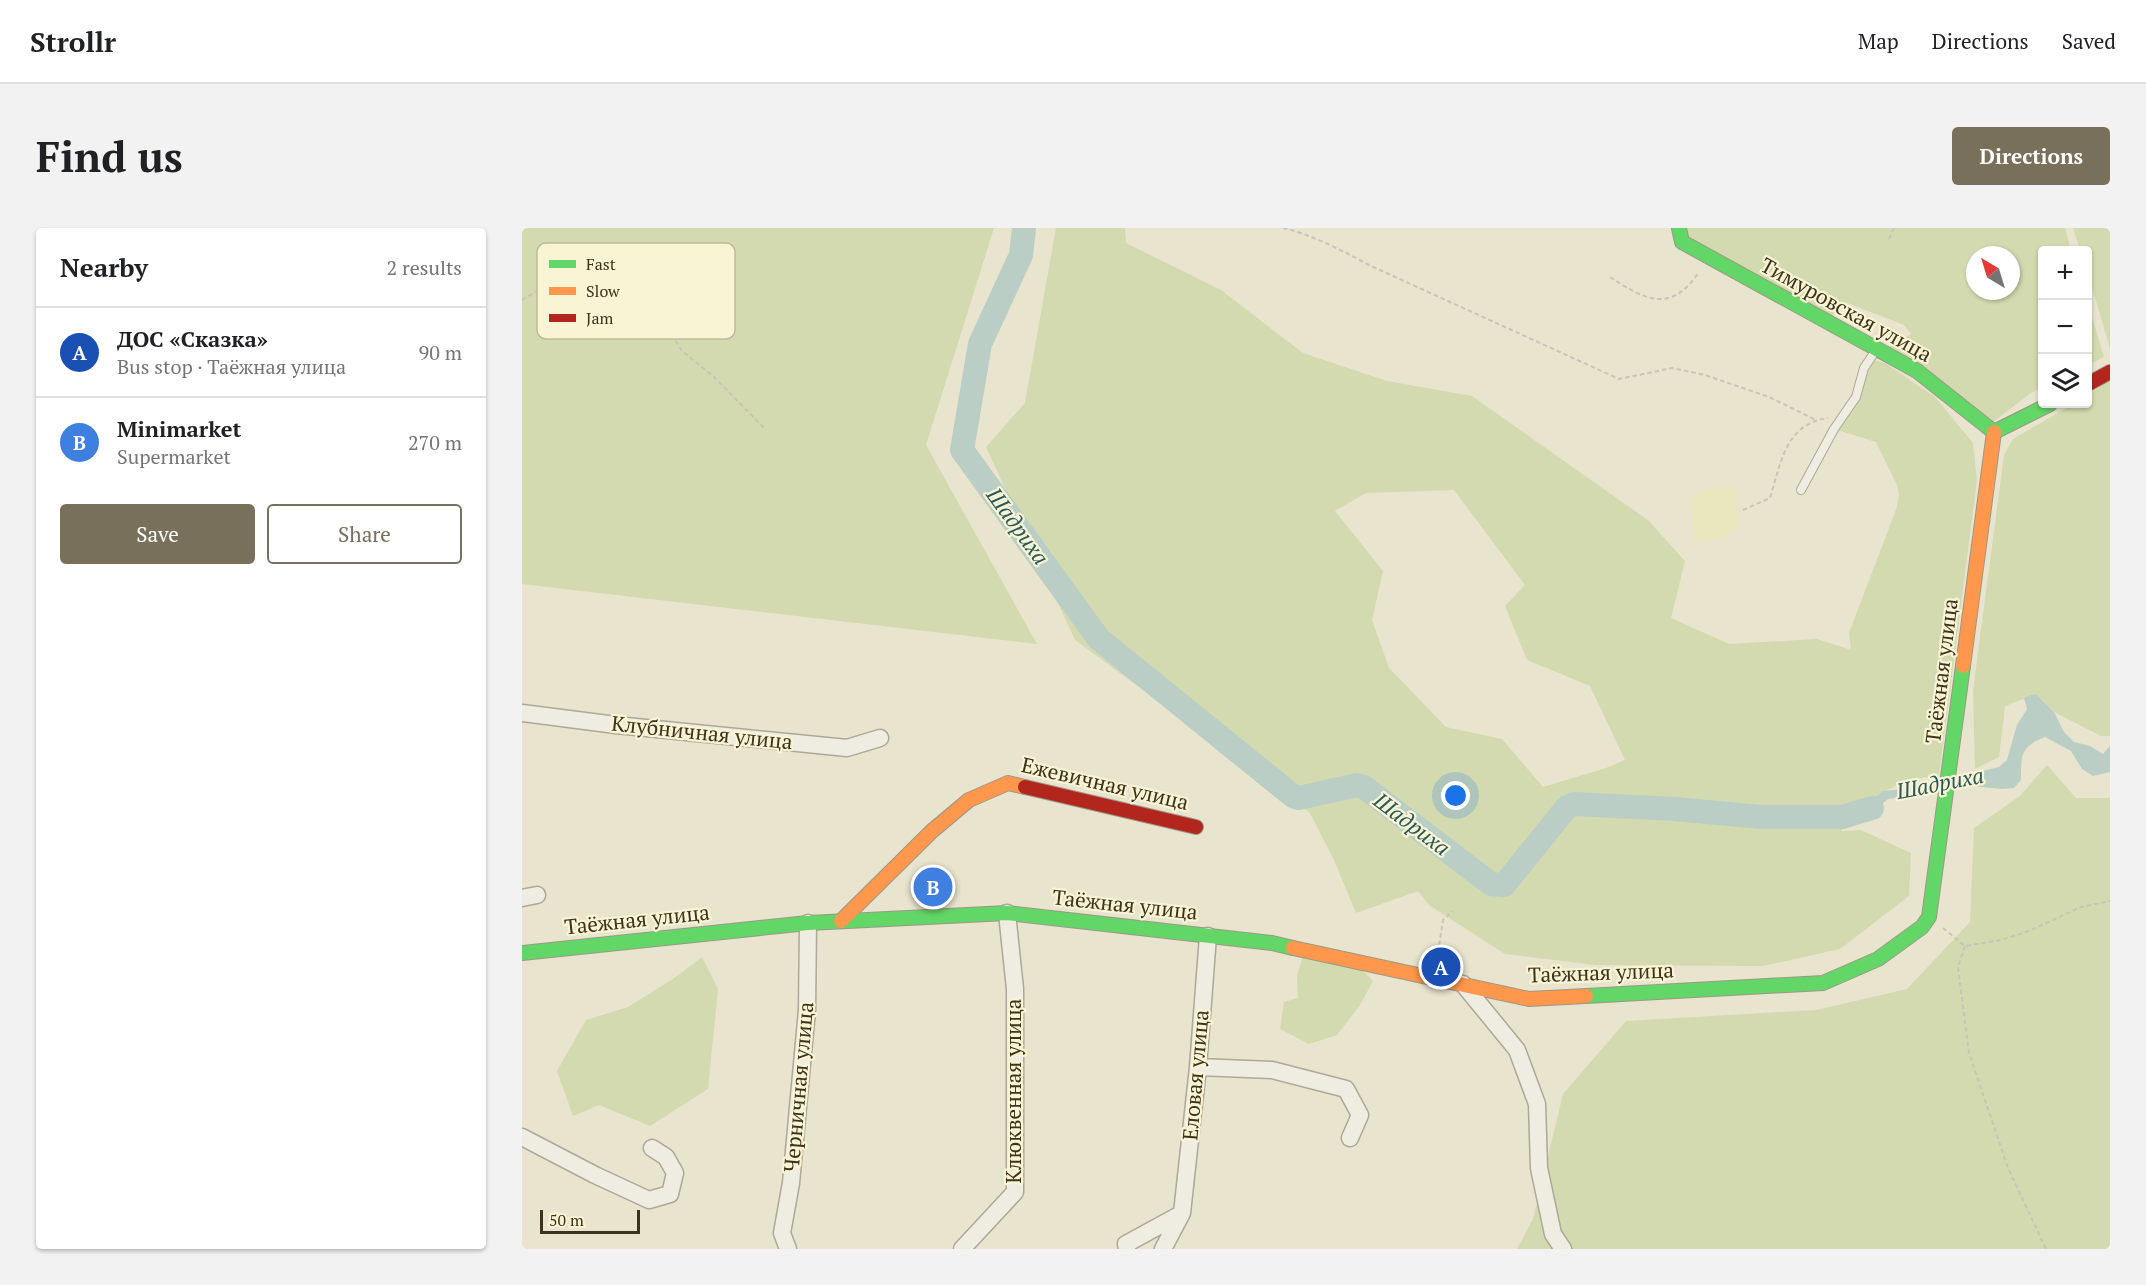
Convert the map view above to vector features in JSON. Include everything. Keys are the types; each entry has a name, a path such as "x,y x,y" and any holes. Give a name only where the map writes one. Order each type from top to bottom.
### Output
{"street":[{"path":"1667,228 1680,235"},
{"name":"Тимуровская улица","path":"1680,235 1709,257 1917,371 1994,432"},
{"path":"2092,382 2110,372"},
{"path":"1994,432 2042,408"},
{"name":"Таёжная улица","path":"522,953 808,923 1007,913 1272,943 1529,999 1823,983 1878,959 1922,927 1929,917 1994,432"},
{"name":"Клубничная улица","path":"522,713 847,748 880,738"},
{"name":"Ежевичная улица","path":"842,921 932,831 969,800 1008,783 1196,826"},
{"name":"Клюквенная улица","path":"962,1249 1015,1192 1015,989 1007,913"},
{"name":"Черничная улица","path":"788,1249 782,1233 791,1183 807,1010 808,923"},
{"name":"Еловая улица","path":"1162,1249 1182,1213 1198,1067 1208,936"},
{"path":"1462,984 1517,1050 1537,1104 1539,1168 1553,1234 1563,1249"},
{"path":"1198,1067 1272,1070 1346,1089 1360,1115 1350,1138"},
{"path":"522,1137 649,1200 670,1194 675,1173 666,1157 652,1148"},
{"path":"1127,1249 1126,1244 1182,1213"}],"lane":[{"path":"1801,489 1834,429 1856,397 1864,368 1877,350"}],"path":[{"path":"1283,228 1298,231 1329,244 1369,265 1619,379 1672,368 1705,375 1769,397 1816,420"},
{"path":"1889,238 1894,228"},
{"path":"1610,277 1636,294 1661,300 1683,292 1709,257"},
{"path":"522,300 537,291"},
{"path":"674,339 682,351 714,377 766,430"},
{"path":"1743,510 1770,498 1785,448 1796,433 1816,420 1833,418 1845,412"},
{"path":"1929,917 1965,946 2001,940 2029,931 2081,907 2110,901"},
{"path":"1433,978 1443,920 1453,911"},
{"path":"1965,946 1958,967 1969,1053 2008,1168 2046,1249"}],"shaded area":[{"path":"1711,487 1735,487 1739,524 1722,539 1693,540 1691,496"}],"green space":[{"path":"522,228 994,228 926,445 1037,644 522,584"},
{"path":"1056,228 1125,228 1126,243 1221,290 1303,353 1387,381 1472,396 1649,521 1685,561 1671,618 1729,644 1817,639 1851,650 1849,633 1897,507 1899,494 1897,485 1876,442 1834,429 1856,397 1870,359 1885,363 1935,397 1973,443 1977,480 1939,776 1925,777 1900,784 1842,817 1842,831 1861,830 1911,853 1909,896 1840,949 1763,966 1595,965 1505,954 1429,905 1418,891 1356,913 1334,860 1310,813 1075,640 986,447 1025,403","holes":["1454,490 1525,585 1505,606 1527,660 1590,686 1625,760 1543,787 1502,739 1446,727 1389,668 1372,620 1383,571 1335,511 1366,493"]},
{"path":"1687,228 2065,228 2070,246 2038,246 2038,389 1993,422 1889,348 1893,342 1911,334 1904,325 1845,302 1830,318 1689,237"},
{"path":"2073,228 2110,228 2110,348 2092,287 2092,246 2079,246"},
{"path":"2092,317 2104,357 2092,363"},
{"path":"2110,380 2110,736 2101,736 2054,712 2036,694 2005,706 1999,757 1975,769 1973,691 2004,455 2013,439 2066,408 2092,408 2092,392"},
{"path":"2047,765 2076,798 2110,798 2110,1249 1517,1249 1533,1219 1563,1094 1626,1021 1816,1010 1907,989 1970,922 1974,828 2020,796"},
{"path":"1303,956 1359,967 1373,981 1360,1005 1337,1035 1309,1044 1280,1029 1284,1002 1298,998 1297,976"},
{"path":"702,957 718,989 708,1089 650,1126 599,1105 573,1116 557,1071 586,1020 628,1007 673,979"}],"water":[{"path":"2036,694 2054,712 2064,732 2074,742 2090,746 2103,754 2110,746 2110,772 2093,776 2082,769 2071,751 2045,737 2026,748 2021,764 2021,780 2014,788 1972,786 1888,799 1870,813 1842,817 1884,791 1915,788 1999,767 2007,760 2017,725 2027,709 2024,698"}],"waterway":[{"name":"Шадриха","path":"1024,228 1021,255 980,344 962,450 1099,639 1293,796 1299,798 1357,785 1364,787 1491,884 1504,885 1567,807 1575,804 1674,809 1762,817 1842,817 1872,808"}],"traffic: fast":[{"path":"1679,228 1682,242 1917,371 1994,432"},
{"path":"1994,432 2042,408"},
{"path":"1586,996 1823,983 1878,959 1922,927 1929,917 1963,666"},
{"path":"522,953 808,923 1007,913 1272,943 1293,948"}],"traffic: slow":[{"path":"1963,666 1994,432"},
{"path":"841,921 932,831 969,800 1008,783 1025,787"},
{"path":"1293,948 1529,999 1586,996"}],"traffic: jam":[{"path":"2092,382 2110,372"},
{"path":"1025,787 1196,827"}],"place":[{"name":"Minimarket","path":"933,887"},
{"name":"ДОС «Сказка»","path":"1441,967"}]}
